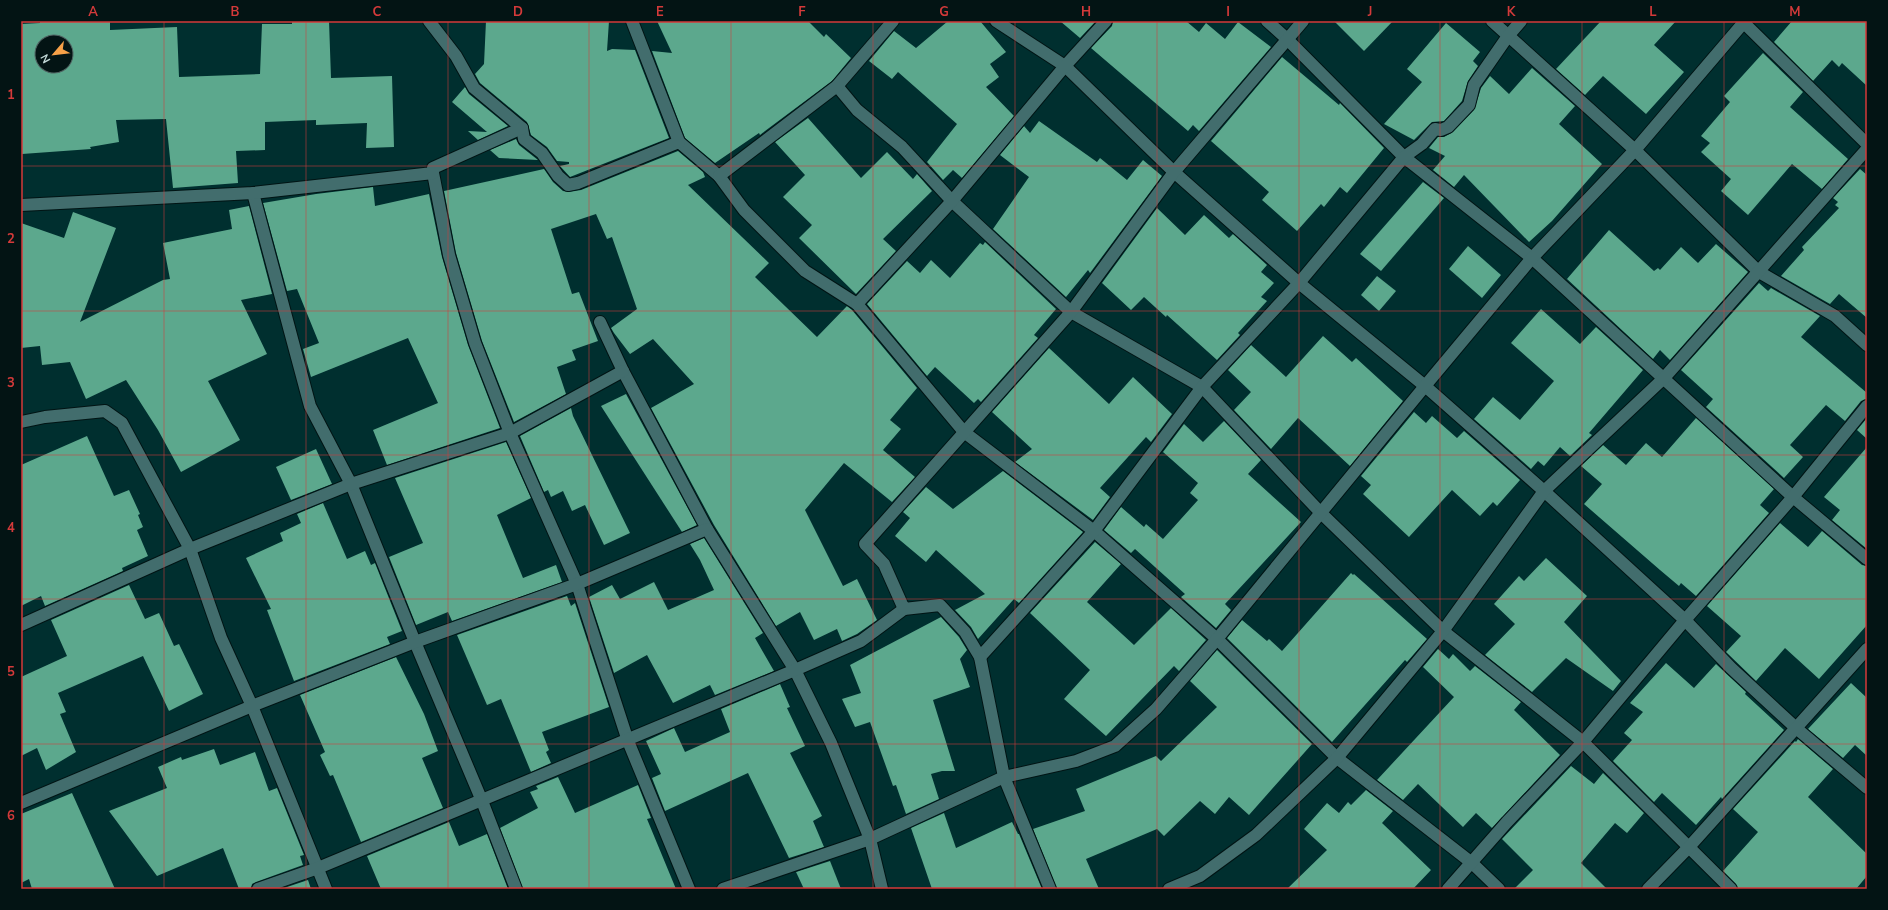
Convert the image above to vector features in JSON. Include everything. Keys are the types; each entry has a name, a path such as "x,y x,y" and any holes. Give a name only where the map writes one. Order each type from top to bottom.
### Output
{"street":[{"path":"429,21 456,56 474,88 522,128 524,140 542,152 558,176 568,185 578,183 679,142"},
{"path":"632,21 679,142 719,176 744,210 805,271 857,304 964,432 1094,531 1217,639 1337,758 1472,863 1499,889"},
{"path":"719,176 837,86 894,21"},
{"path":"996,21 1065,66 1174,172 1299,283 1425,386 1544,491 1685,620 1731,668 1796,728 1867,788"},
{"path":"857,304 952,201 1065,66 1106,21"},
{"path":"1267,21 1287,39 1404,157 1532,258 1793,496 1867,559"},
{"path":"904,609 884,564 865,544 1071,312 1174,172 1303,21"},
{"path":"1492,21 1635,150 1759,272 1835,316 1867,345"},
{"path":"980,657 1094,531 1202,387 1299,283 1404,157 1422,144 1434,129 1441,130 1448,126 1469,105 1474,84 1508,36 1521,21"},
{"path":"723,889 870,839 1004,777 1076,761 1115,746 1156,709 1217,639 1532,258 1635,150 1744,22 1867,144"},
{"path":"837,86 857,110 902,147 952,201 1071,312 1202,387 1321,514 1443,631 1583,742 1731,889"},
{"path":"522,128 433,168 448,255 475,343 510,433 577,584 628,741 689,889"},
{"path":"1169,889 1200,876 1256,835 1337,758 1443,631 1544,491 1664,378 1867,149"},
{"path":"21,205 253,193 433,173"},
{"path":"253,193 310,406 351,484 482,801 516,889"},
{"path":"600,322 623,371 707,529 795,670 831,743 870,839 882,889"},
{"path":"21,625 190,549 351,484 510,433 623,371"},
{"path":"1448,889 1507,822 1583,742 1685,620 1793,496 1867,406"},
{"path":"21,422 44,417 105,411 122,423 190,549 221,638 252,706 326,889"},
{"path":"21,803 252,706 415,642 577,584 707,529"},
{"path":"258,889 318,868 628,741 795,670 861,641 904,609 940,605 965,632 980,657 1004,777 1050,889"},
{"path":"1648,889 1689,847 1867,649"}],"building":[{"path":"40,21 110,21 110,30 177,27 179,77 260,74 262,24 292,24 292,21 329,21 331,78 392,76 394,147 366,148 367,123 316,125 316,120 265,122 265,150 236,151 238,183 173,188 166,119 116,120 119,142 90,147 91,149 22,154 21,24 40,23"},
{"path":"486,21 609,21 607,51 612,49 635,50 669,138 570,177 560,166 569,164 569,162 557,161 547,147 531,135 527,122 480,83 475,74 484,64"},
{"path":"657,21 808,21 824,37 826,34 851,58 832,81 760,135 759,133 715,163 685,138 652,51 672,53"},
{"path":"948,21 980,21 1006,52 990,64 999,77 986,87 1014,116 962,178 953,170 943,180 927,162 957,124 898,72 892,79 869,61 894,31 916,48"},
{"path":"1060,21 1096,21 1080,38"},
{"path":"1113,21 1186,21 1199,32 1206,23 1225,39 1238,22 1271,47 1199,131 1193,125 1188,131 1091,48 1112,26"},
{"path":"1334,21 1393,21 1364,51"},
{"path":"1601,21 1676,21 1654,45 1684,72 1646,114 1603,76 1585,95 1556,69"},
{"path":"1792,21 1867,21 1867,86 1842,63 1839,67 1832,60 1813,81 1774,42"},
{"path":"1446,23 1480,52 1473,61 1478,66 1468,81 1462,101 1444,121 1432,122 1414,140 1384,124 1422,82 1407,69"},
{"path":"1763,53 1803,92 1790,107 1848,159 1822,189 1792,164 1748,215 1721,191 1731,179 1701,152 1710,143 1701,136 1730,102 1724,96"},
{"path":"1282,57 1339,105 1340,103 1384,148 1347,193 1340,187 1324,207 1321,204 1297,231 1262,200 1269,192 1211,141"},
{"path":"1532,68 1575,106 1559,124 1602,164 1552,221 1529,242 1464,175 1454,187 1433,170 1445,156 1429,148 1438,137 1444,137 1453,132 1474,110 1481,88 1490,76 1509,94"},
{"path":"465,87 469,94 508,126 478,140 468,131 487,132 452,102"},
{"path":"808,118 861,178 887,152 913,179 917,174 932,191 883,239 896,251 856,294 799,238 812,225 783,197 805,175 775,142"},
{"path":"1039,121 1097,162 1100,158 1127,180 1143,160 1162,176 1090,273 1088,270 1066,297 993,229 1029,177 1000,155 1024,126 1030,133"},
{"path":"516,139 519,145 538,160 499,158 490,150"},
{"path":"678,151 703,172 705,177 688,185 769,263 755,277 817,337 847,306 852,310 917,388 890,420 901,429 883,450 915,477 892,502 844,463 805,510 843,586 857,579 877,620 857,634 842,641 837,629 814,640 800,612 776,626 714,525 651,408 694,384 653,339 630,354 611,328 637,309 612,237 607,239 596,214 551,229 572,294 579,292 598,341 572,350 576,360 557,367 566,394 514,422 482,341 456,253 444,191 544,169 553,182 563,191 569,192 581,190"},
{"path":"1860,169 1867,175 1867,318 1839,294 1830,304 1781,276 1804,250 1802,247 1839,208 1835,205 1838,202 1833,198"},
{"path":"1423,182 1444,198 1381,271 1360,254"},
{"path":"373,187 375,206 429,194 442,257 468,345 500,428 387,465 373,430 438,403 408,338 311,377 303,349 319,343 297,289 287,291 263,203 316,194"},
{"path":"249,206 272,294 241,300 267,354 208,381 240,440 181,472 158,430 126,380 86,399 70,362 42,365 40,346 21,348 21,223 64,238 73,212 116,228 80,322 163,280 170,279 163,243 232,229 229,210"},
{"path":"1157,208 1185,235 1204,215 1229,238 1233,234 1267,265 1261,272 1274,283 1261,297 1267,301 1238,333 1240,335 1217,360 1167,315 1166,317 1144,297 1131,310 1102,283"},
{"path":"1609,230 1654,271 1658,268 1660,270 1681,247 1698,263 1716,244 1748,272 1670,360 1660,350 1653,359 1567,279"},
{"path":"985,242 1056,309 1034,335 1038,338 981,402 978,399 974,403 935,367 927,376 867,304 907,261 920,273 931,260 950,278 980,243 983,245"},
{"path":"1468,246 1501,275 1482,298 1449,269"},
{"path":"1377,276 1396,291 1379,311 1361,295"},
{"path":"1759,283 1768,291 1771,288 1820,316 1801,337 1867,393 1867,399 1861,401 1845,421 1826,405 1790,445 1803,457 1784,478 1706,407 1713,399 1681,370"},
{"path":"1541,309 1580,344 1596,327 1643,370 1589,433 1592,435 1570,456 1560,447 1544,466 1538,461 1531,469 1474,419 1493,397 1520,420 1554,381 1511,343"},
{"path":"1323,336 1352,362 1356,358 1403,401 1350,466 1298,418 1271,449 1234,410 1251,392 1228,370 1251,345 1286,377"},
{"path":"1049,348 1109,404 1133,377 1172,414 1151,442 1146,437 1100,488 1110,497 1093,520 1015,462 1032,449 992,412"},
{"path":"626,394 697,525 682,532 601,406"},
{"path":"571,408 573,416 630,533 604,545 585,505 572,511 563,491 551,497 548,490 544,492 520,436"},
{"path":"1414,412 1426,423 1432,416 1457,438 1464,431 1520,480 1497,506 1493,502 1480,516 1452,490 1409,537 1363,494 1371,485 1361,476"},
{"path":"1696,418 1774,489 1760,505 1769,513 1696,596 1681,583 1679,586 1584,504 1602,484 1581,466 1603,445 1626,465 1646,443 1662,457"},
{"path":"1867,418 1867,439 1857,430"},
{"path":"1224,421 1261,460 1248,474 1301,522 1225,604 1231,610 1216,628 1181,597 1185,594 1135,549 1131,553 1104,530 1121,507 1144,527 1146,524 1163,539 1198,500 1190,493 1198,483 1163,452 1184,424 1203,442"},
{"path":"87,436 114,496 129,490 140,514 138,515 143,527 137,530 148,556 122,568 123,571 45,606 41,596 21,606 21,465"},
{"path":"506,442 531,498 497,515 523,578 556,565 562,582 452,621 448,612 416,625 389,557 423,543 395,478"},
{"path":"1867,447 1867,549 1832,520 1840,510 1824,497"},
{"path":"316,449 332,484 291,500 276,467"},
{"path":"1003,471 1083,532 1019,603 1014,599 978,639 971,627 955,610 985,594 936,550 926,562 895,536 910,518 903,512 926,487 953,509"},
{"path":"323,503 347,559 365,551 371,565 375,563 402,631 387,637 390,644 294,681 267,610 271,609 246,558 283,541 280,533 301,523 297,514"},
{"path":"1780,523 1808,547 1822,531 1862,565 1867,566 1867,625 1819,679 1785,648 1756,681 1726,652 1741,636 1707,606"},
{"path":"704,538 763,633 755,638 774,671 715,695 710,685 673,703 647,655 614,673 589,597 612,585 620,599 654,582 668,610 714,590 700,560 690,544"},
{"path":"1095,542 1121,564 1087,602 1134,645 1171,608 1206,640 1179,671 1174,666 1106,736 1064,699 1090,670 1030,613"},
{"path":"1546,558 1587,596 1564,622 1621,681 1613,691 1566,658 1532,692 1485,655 1515,624 1494,604 1519,576 1524,581"},
{"path":"1351,573 1353,575 1354,574 1427,639 1407,662 1405,660 1332,742 1227,638 1242,620 1267,641 1269,639 1282,651"},
{"path":"129,585 145,619 159,613 174,646 179,644 203,694 169,711 143,656 58,693 66,712 60,714 76,752 46,770 37,748 21,756 21,677 67,656 51,620"},
{"path":"567,596 571,606 575,603 609,707 542,732 549,750 546,752 551,763 531,772 501,699 487,705 457,635"},
{"path":"941,617 959,637 967,650 960,659 970,687 933,700 955,771 942,771 931,774 939,799 906,814 896,785 893,786 870,722 855,727 842,699 861,693 850,665"},
{"path":"1438,649 1449,659 1453,654 1470,671 1475,666 1521,702 1514,710 1560,755 1492,828 1476,813 1463,827 1418,784 1403,800 1377,780 1454,697 1423,667"},
{"path":"1217,650 1312,744 1249,815 1229,797 1215,814 1200,801 1164,836 1157,829 1086,859 1099,889 1057,889 1033,829 1085,811 1076,789 1156,756 1161,761 1217,707 1190,681"},
{"path":"396,657 424,714 438,751 422,758 443,808 361,842 333,775 330,776 320,755 325,752 300,695"},
{"path":"1666,663 1694,688 1716,664 1746,692 1745,694 1784,730 1722,799 1721,797 1696,825 1662,793 1654,802 1613,761 1632,740 1624,733 1643,712 1630,703"},
{"path":"1851,683 1867,698 1867,756 1855,745 1843,758 1808,729"},
{"path":"780,684 790,707 787,708 805,746 790,753 822,816 813,821 824,847 789,858 748,773 665,811 652,778 661,774 646,741 674,728 685,752 730,732 721,709"},
{"path":"1798,739 1833,769 1808,797 1867,854 1867,876 1856,889 1738,889 1736,884 1723,871 1758,832 1733,809"},
{"path":"214,749 220,765 255,752 269,791 277,788 304,855 300,856 303,865 256,882 252,884 251,889 239,889 223,848 157,876 109,811 167,788 158,767 181,757 182,760"},
{"path":"1571,766 1594,784 1603,773 1644,813 1627,833 1615,823 1581,863 1607,889 1514,889 1533,870 1502,839"},
{"path":"558,777 575,813 638,785 651,818 647,819 676,889 523,889 500,828 538,808 530,792 538,789 536,786"},
{"path":"1366,790 1393,811 1382,823 1431,870 1413,889 1287,889 1327,850 1304,829 1327,803 1339,813 1348,802 1351,805"},
{"path":"72,793 115,889 32,889 29,879 21,883 21,814"},
{"path":"944,813 956,848 1012,822 1019,834 1042,889 932,889 911,828"},
{"path":"449,822 459,846 487,834 508,889 381,889 367,856"},
{"path":"830,861 841,889 804,889 796,872"},
{"path":"308,880 311,889 281,889"}]}
